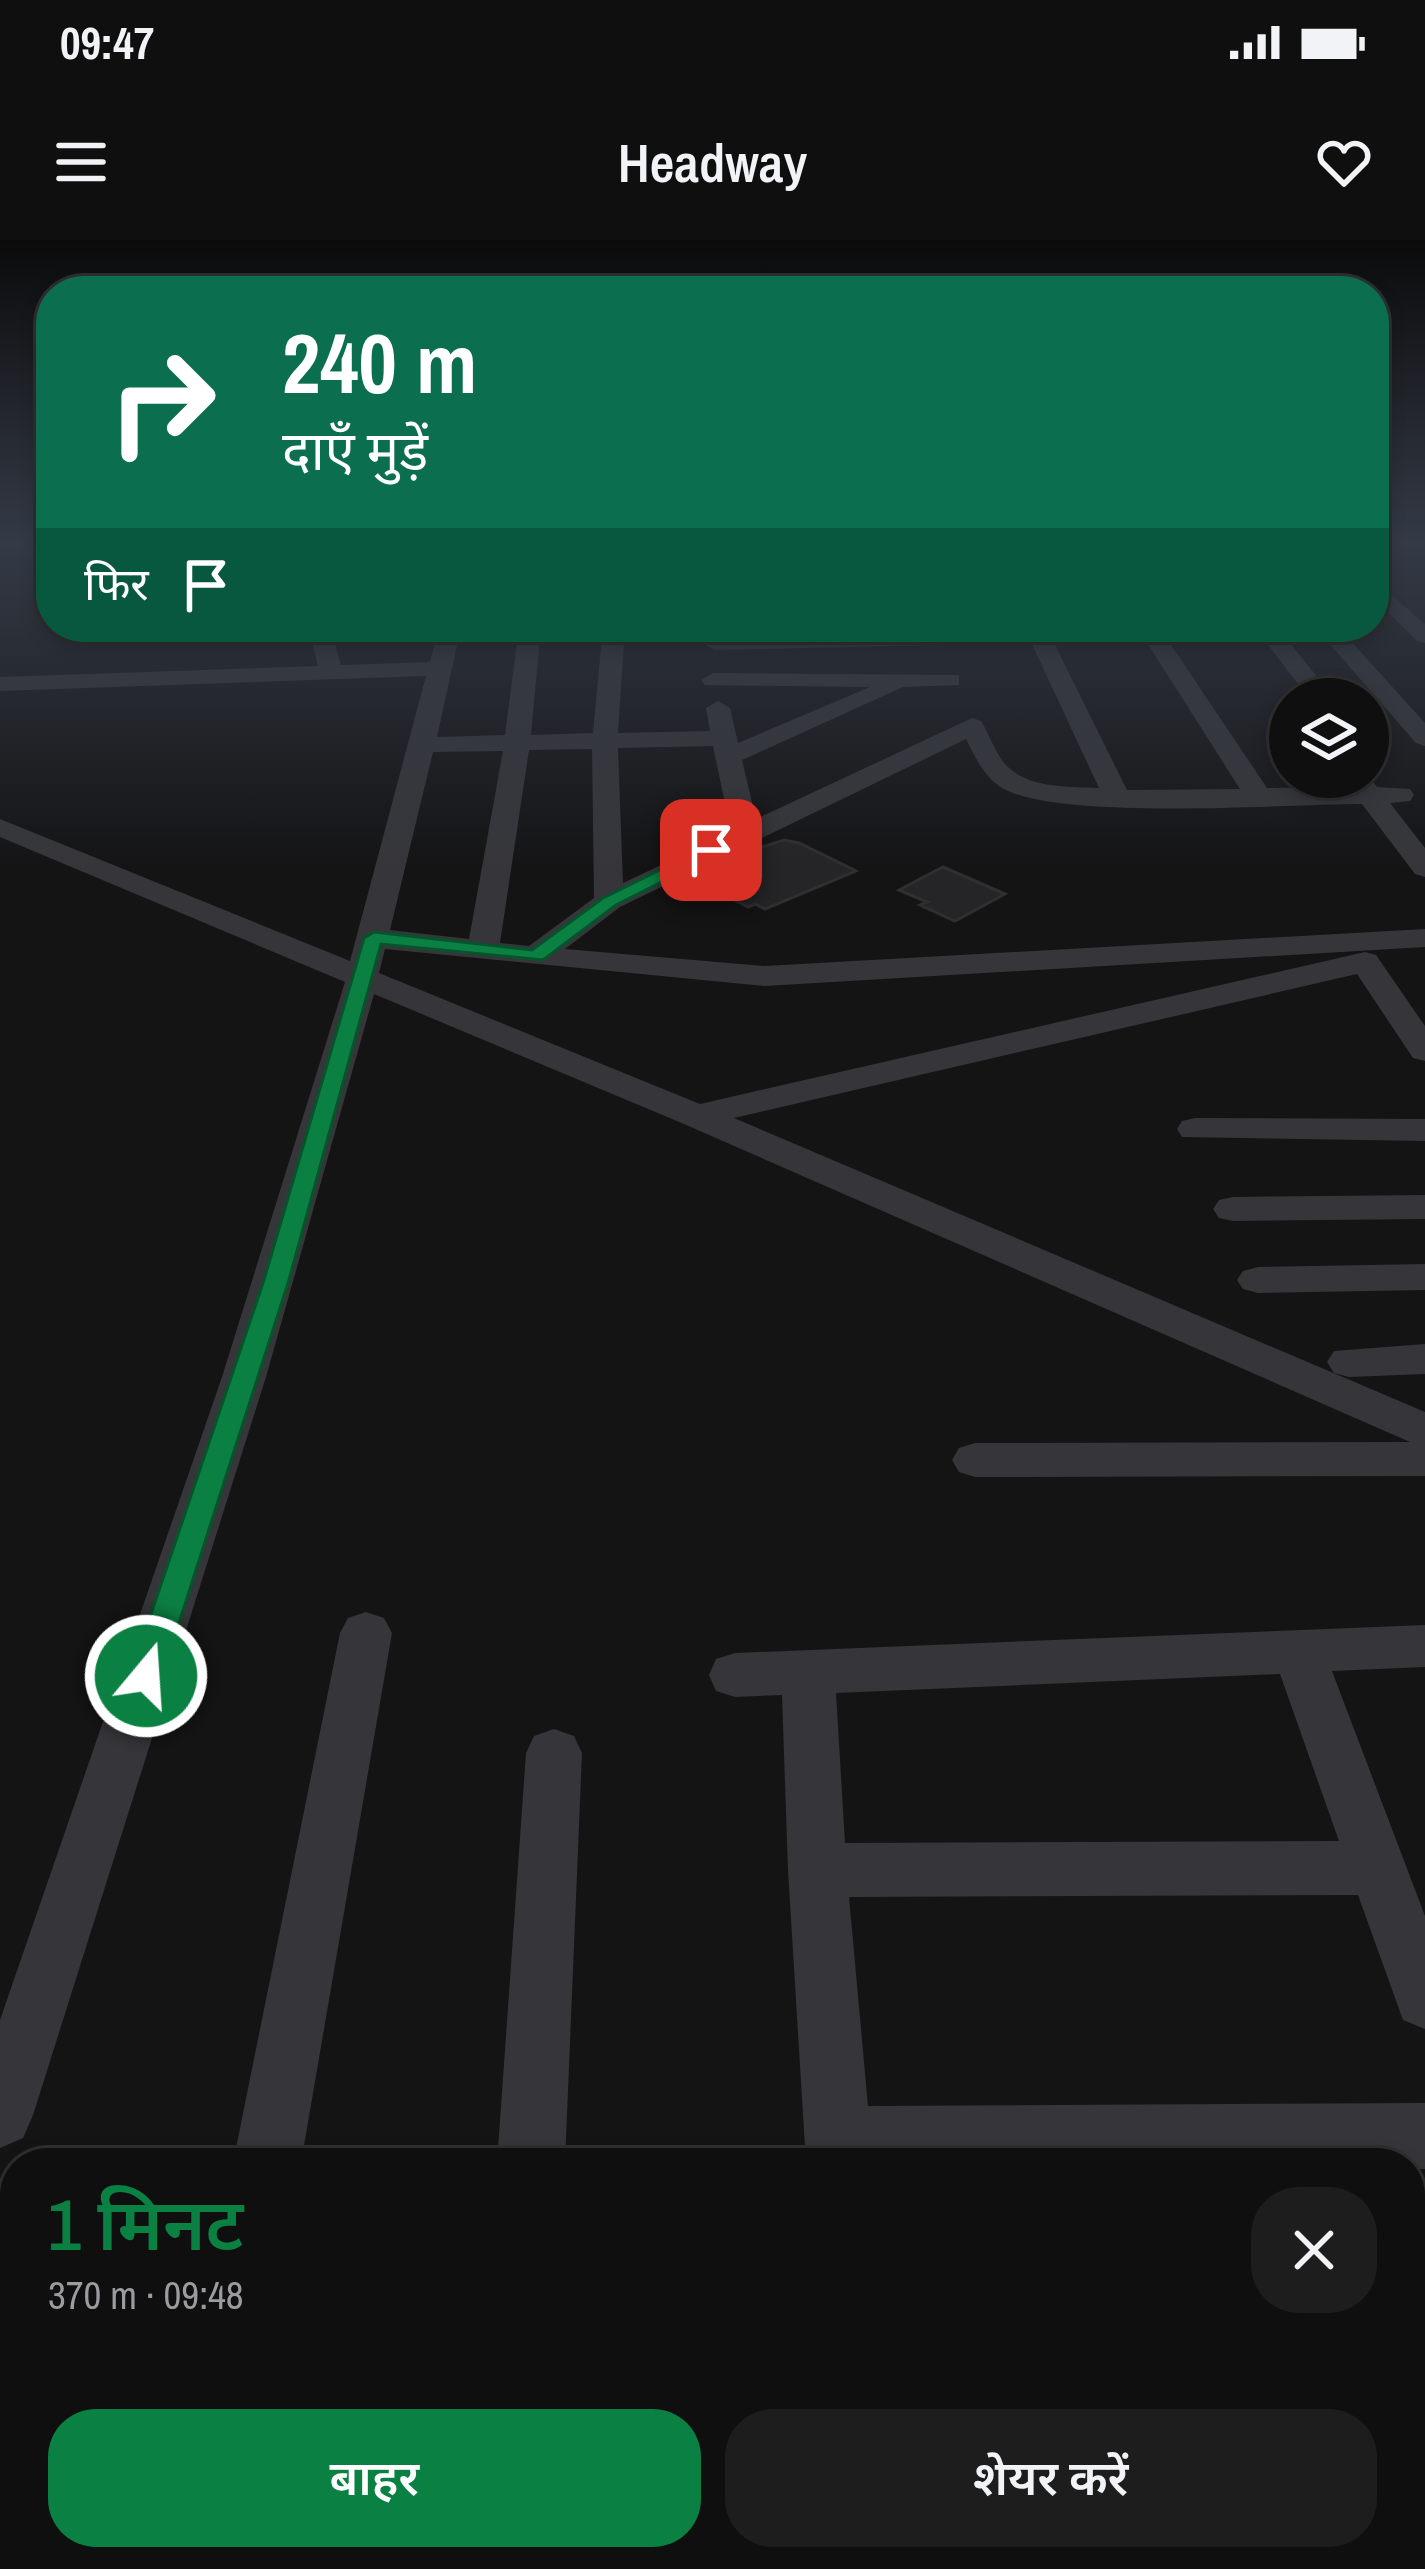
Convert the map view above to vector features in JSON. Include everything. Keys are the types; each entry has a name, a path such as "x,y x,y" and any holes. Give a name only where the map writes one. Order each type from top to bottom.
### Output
{"street":[{"path":"326,652 332,673"},
{"path":"0,684 332,673 428,652"},
{"path":"0,2115 277,1280 368,958 444,652"},
{"path":"483,952 518,744 527,652"},
{"path":"609,902 605,741 612,652"},
{"path":"714,652 713,680 746,833"},
{"path":"941,652 971,726 995,769 1014,783 1072,797 1269,796"},
{"path":"1047,652 1117,798"},
{"path":"1164,652 1259,797"},
{"path":"1258,652 1279,678"},
{"path":"1285,652 1306,678"},
{"path":"1318,652 1340,678"},
{"path":"1348,652 1425,738"},
{"path":"713,680 951,680"},
{"path":"422,745 605,741 726,747 907,680"},
{"path":"536,956 609,902 971,726"},
{"path":"1389,736 1411,762"},
{"path":"1389,781 1425,826"},
{"path":"1389,792 1400,795"},
{"path":"1372,798 1425,868"},
{"path":"0,827 368,958 697,1116 1425,1430"},
{"path":"697,1116 1425,938"},
{"path":"368,958 483,952 765,976 1374,951"},
{"path":"1374,951 1425,1051"},
{"path":"1195,1129 1425,1130"},
{"path":"1233,1209 1425,1207"},
{"path":"1258,1280 1425,1277"},
{"path":"1349,1362 1425,1358"},
{"path":"975,1460 1425,1459"},
{"path":"270,2148 366,1633"},
{"path":"735,1675 1300,1655 1425,1646"},
{"path":"1300,1655 1425,1998"},
{"path":"808,1672 817,1870 839,2148"},
{"path":"532,2148 554,1753"},
{"path":"817,1870 1377,1868"},
{"path":"956,2148 1425,2136"}],"building":[{"path":"784,840 856,871 765,909 755,904 748,907 697,880 705,877 700,873 732,857"},
{"path":"943,867 1005,894 955,921 899,890"}],"route":[{"path":"146,1676 277,1280 374,938 536,956 609,902 711,850"}]}
